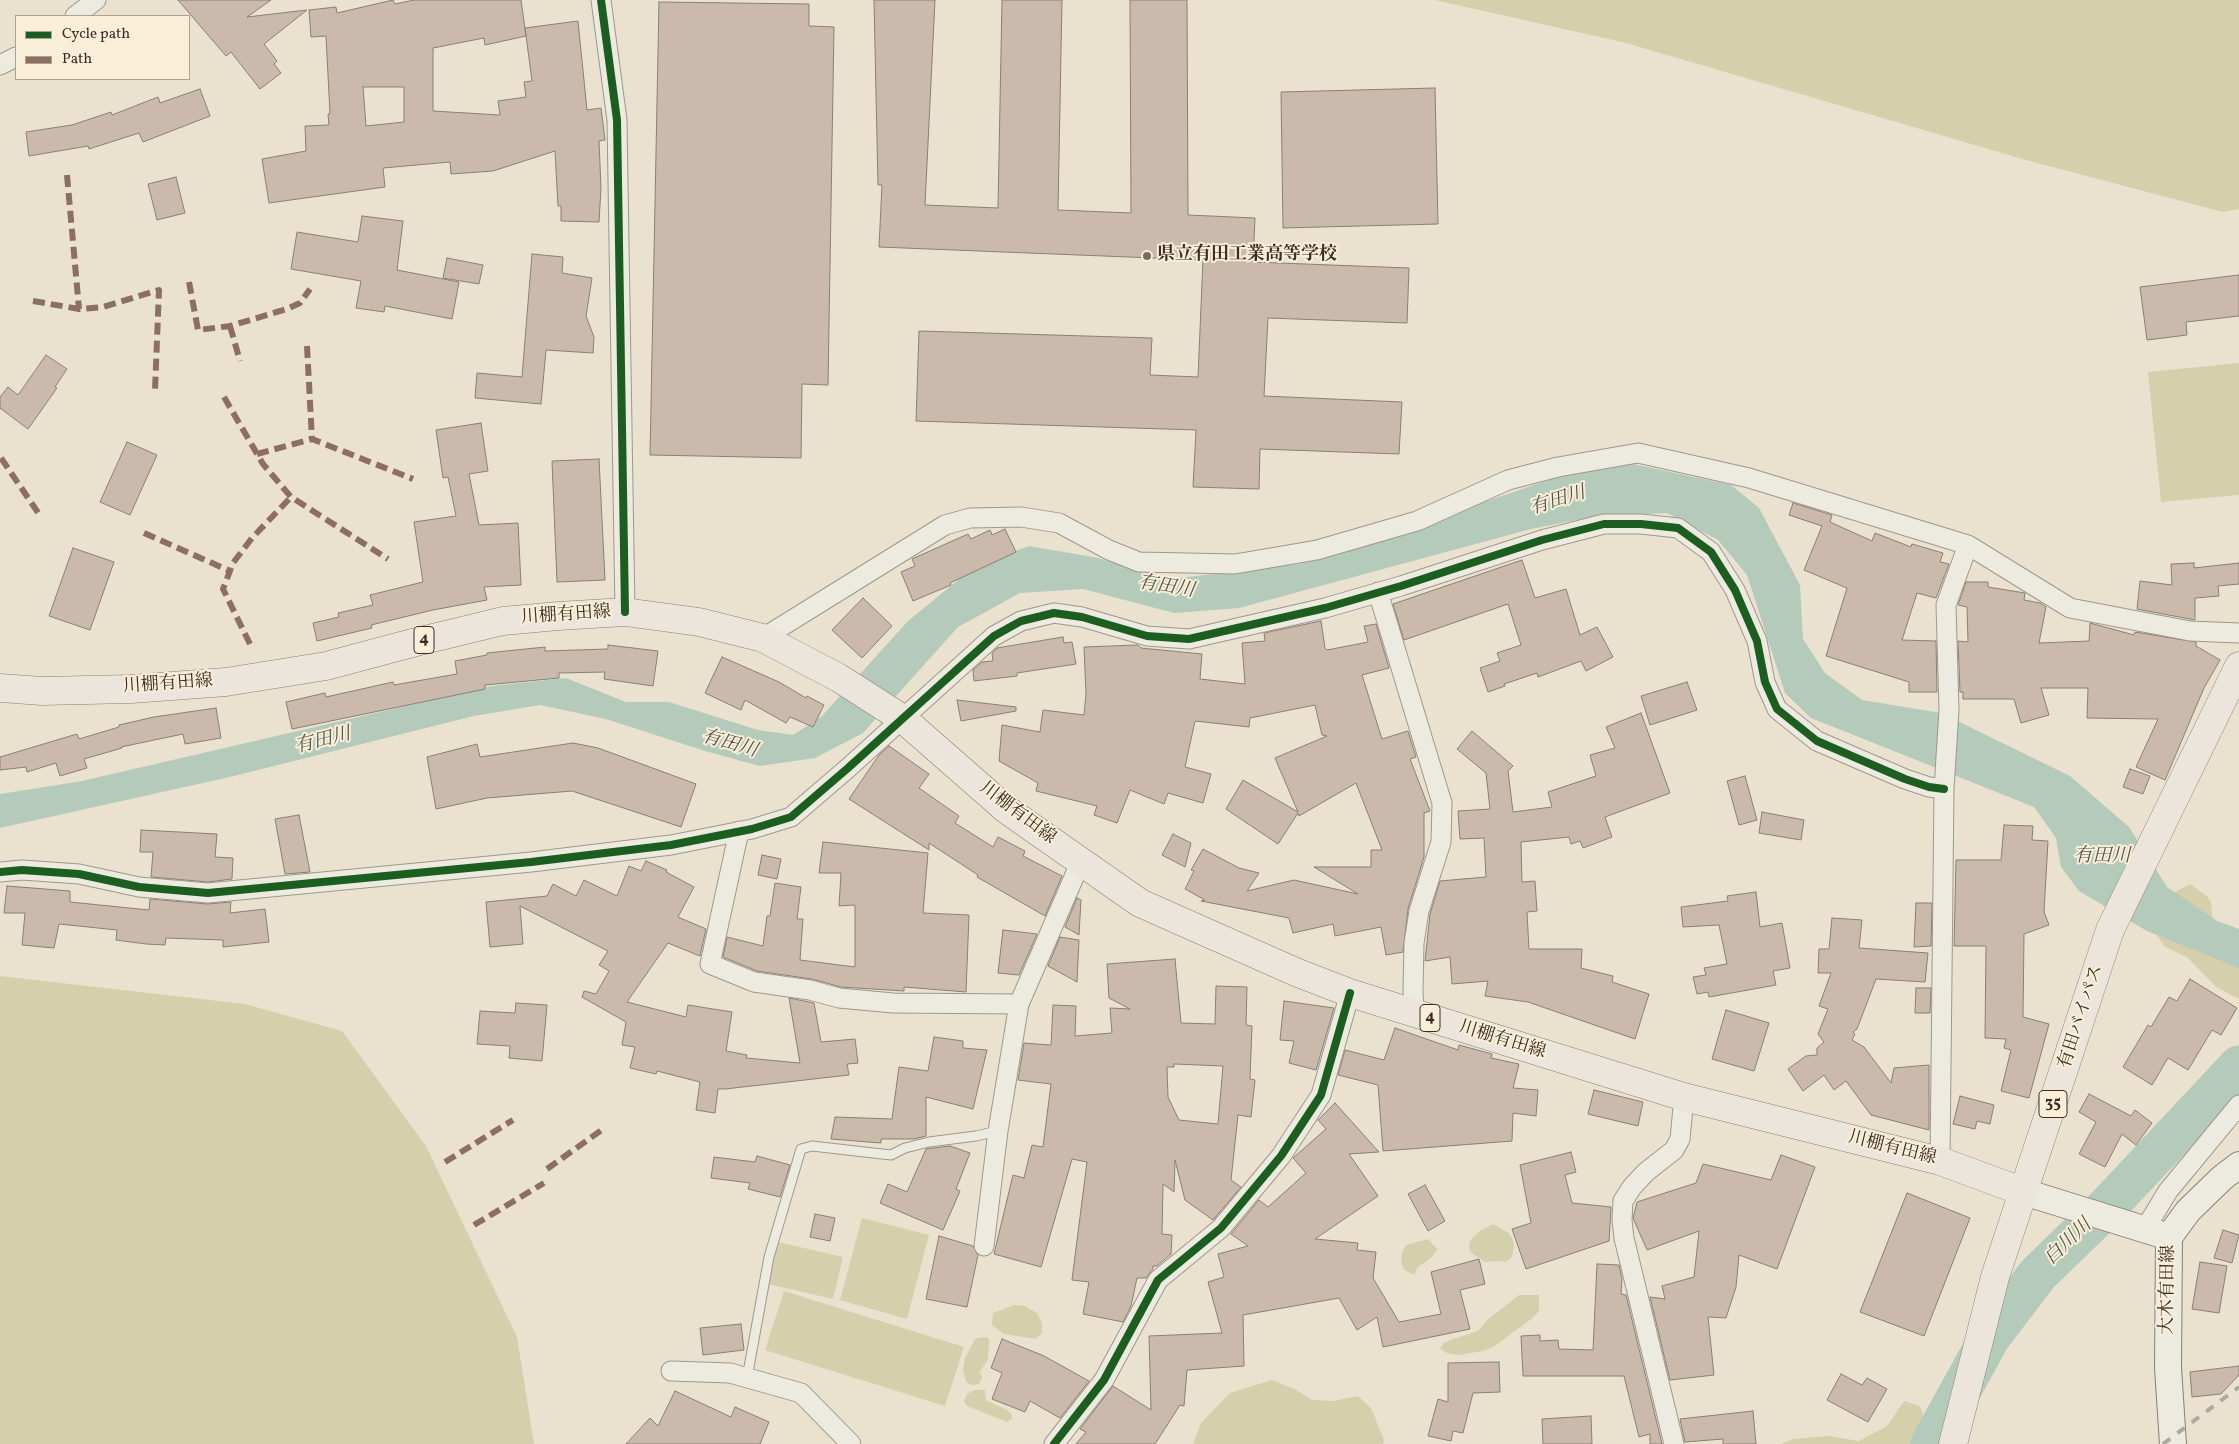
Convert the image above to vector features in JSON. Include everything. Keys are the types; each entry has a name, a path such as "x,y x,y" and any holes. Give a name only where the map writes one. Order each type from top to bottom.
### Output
{"main road":[{"name":"川棚有田線","path":"0,688 42,691 226,682 326,666 502,621 625,612 699,622 763,638 839,678 900,717 1007,810 1140,904 1298,973 1350,993 1684,1097 1940,1161 2024,1192"},
{"name":"有田バイパス","path":"1953,1444 1995,1277 2110,930 2239,666"},
{"name":"大木有田線","path":"2173,1444 2157,1233 2188,1211 2239,1164"},
{"path":"2024,1192 2157,1233"}],"street":[{"path":"77,15 96,0"},
{"path":"601,0 617,120 625,612"},
{"path":"0,65 15,58"},
{"path":"763,638 945,525 970,518 1021,517 1059,523 1109,550 1140,562 1235,564 1317,550 1418,521 1508,480 1558,467 1638,453 1749,478 1968,545 2070,608 2190,631 2239,633"},
{"path":"0,872 22,870 78,874 139,887 208,893 531,862 671,845 739,832 791,817 900,717 994,636 1021,621 1054,613 1082,617 1147,636 1189,639 1325,608 1542,540 1604,524 1641,524 1678,528 1711,552 1735,590 1757,641 1765,682 1778,709 1817,741 1905,779 1929,787 1944,789"},
{"path":"1940,1161 1944,789 1949,710 1946,605 1968,545"},
{"path":"1378,592 1442,803 1441,842 1418,911 1414,943 1414,1013"},
{"path":"739,832 710,964 754,982 810,990 839,998 893,1003 1019,1004"},
{"path":"984,1246 998,1131 1019,1004 1081,861"},
{"path":"1054,1444 1104,1380 1158,1280 1221,1228 1281,1156 1322,1095 1350,993"},
{"path":"1674,1444 1624,1238 1622,1220 1623,1201 1632,1187 1646,1172 1674,1150 1680,1139 1684,1097"},
{"path":"2157,1233 2168,1191 2239,1105"},
{"path":"670,1371 730,1373 801,1393 851,1444"}],"lane":[{"path":"747,1378 769,1257 801,1149 812,1146 864,1154 890,1155 905,1148 929,1142 998,1131"}],"shaded area":[{"path":"1435,0 2239,0 2239,209 2223,212 2026,160 1626,43"},
{"path":"2239,363 2239,495 2161,502 2148,372"},
{"path":"2190,884 2207,896 2211,903 2213,922 2239,960 2239,999 2216,987 2188,958 2164,946 2156,934 2175,892"},
{"path":"0,976 245,1004 342,1031 426,1146 517,1337 534,1444 0,1444"},
{"path":"862,1218 929,1235 907,1319 840,1300"},
{"path":"1493,1224 1509,1233 1513,1240 1512,1257 1506,1262 1485,1262 1470,1252 1469,1244 1472,1238 1481,1230"},
{"path":"1428,1239 1437,1249 1432,1257 1418,1267 1414,1275 1404,1270 1401,1261 1406,1245"},
{"path":"778,1242 843,1257 833,1299 768,1284"},
{"path":"784,1291 964,1347 945,1406 765,1350"},
{"path":"1519,1295 1539,1295 1539,1311 1530,1320 1493,1347 1483,1351 1458,1355 1447,1353 1440,1348 1444,1343 1478,1331 1487,1320"},
{"path":"1014,1305 1025,1306 1037,1313 1042,1323 1042,1333 1035,1339 1004,1334 992,1325 993,1313"},
{"path":"989,1338 988,1359 980,1372 982,1378 979,1384 972,1385 966,1382 963,1370 965,1358 975,1339"},
{"path":"1272,1380 1295,1389 1312,1400 1333,1401 1358,1396 1371,1408 1384,1440 1383,1444 1193,1444 1201,1423 1230,1393"},
{"path":"974,1390 985,1390 986,1400 1007,1410 1012,1415 1012,1419 1007,1422 967,1406 964,1401 967,1394"},
{"path":"1904,1401 1920,1406 1925,1420 1910,1444 1781,1444 1793,1439 1829,1436 1859,1441 1887,1426"}],"water":[{"name":"有田川","path":"1619,461 1731,485 1759,508 1800,585 1803,639 1825,673 1862,700 1941,713 2070,776 2129,827 2167,887 2217,921 2239,929 2239,968 2147,931 2079,891 2061,867 2056,838 2034,807 1811,718 1785,693 1747,575 1718,540 1667,513 1597,516 1531,529 1239,608 1174,613 1083,589 1020,593 958,627 863,733 815,758 760,766 705,751 606,719 540,705 474,716 230,777 0,828 0,794 82,781 492,686 566,678 626,702 669,702 758,730 793,735 822,716 908,621 974,567 1029,546 1098,558 1170,579 1300,564 1555,478"}],"building":[{"path":"178,0 271,0 247,17 307,10 264,44 277,61 274,64 281,73 260,89 231,52 226,56"},
{"path":"393,0 395,4 414,0 521,0 526,36 485,45 484,38 433,48 433,111 500,115 498,101 526,97 524,82 532,81 525,28 578,21 587,110 601,108 605,140 599,141 601,188 599,222 561,221 561,206 558,206 555,151 493,171 451,174 450,162 383,168 385,187 269,203 262,159 306,151 305,126 329,125 326,36 311,37 309,10 336,7 337,13","holes":["363,87 404,87 404,122 366,126"]},
{"path":"874,0 935,0 925,205 998,208 1002,0 1062,0 1058,210 1131,213 1130,0 1187,0 1188,215 1255,218 1253,262 1409,268 1407,323 1268,318 1264,396 1402,402 1399,454 1260,449 1259,489 1193,487 1196,430 916,421 919,331 1152,338 1150,375 1198,377 1203,260 879,247 882,185 878,185"},
{"path":"659,2 809,4 809,26 834,27 828,385 802,384 801,458 650,455"},
{"path":"1435,88 1438,224 1283,228 1281,92"},
{"path":"200,89 210,116 143,142 139,133 89,149 88,146 29,156 26,132 72,125 111,112 112,115 158,97 160,103"},
{"path":"176,177 185,213 157,220 148,184"},
{"path":"362,216 403,221 397,270 459,282 452,319 385,306 384,312 356,308 361,281 291,269 297,232 358,242"},
{"path":"532,254 563,257 562,273 592,278 586,316 594,337 593,353 546,350 541,404 475,398 477,373 522,377"},
{"path":"447,258 483,265 479,284 443,278"},
{"path":"2239,275 2239,316 2186,322 2187,335 2147,340 2140,287"},
{"path":"46,355 67,369 55,387 57,388 28,429 0,408 0,397 8,387 18,395"},
{"path":"481,423 488,471 469,474 479,525 518,523 521,585 484,587 487,600 433,610 371,625 372,628 317,641 313,623 339,617 338,613 373,605 370,595 423,582 414,522 456,516 448,477 443,478 436,430"},
{"path":"127,442 157,455 130,515 100,502"},
{"path":"599,459 605,580 557,582 552,461"},
{"path":"1793,503 1832,515 1830,522 1872,541 1875,533 1911,547 1912,544 1943,553 1940,562 1949,564 1936,598 1917,593 1902,640 1936,641 1937,692 1909,692 1909,682 1826,656 1847,588 1804,570 1822,526 1789,515"},
{"path":"1005,529 1016,552 950,583 951,585 913,601 901,572 915,566 912,559 968,534 971,539 990,530 992,535"},
{"path":"73,548 114,562 90,630 49,616"},
{"path":"1522,560 1535,598 1566,589 1580,635 1597,627 1613,657 1586,671 1581,661 1538,677 1537,673 1504,684 1505,686 1488,692 1480,668 1500,661 1497,653 1521,645 1508,604 1404,640 1393,604"},
{"path":"2194,563 2194,568 2239,563 2239,584 2218,586 2219,596 2195,598 2195,620 2137,609 2140,581 2172,585 2171,564"},
{"path":"1966,582 1988,582 1988,587 2025,593 2024,600 2040,603 2046,607 2039,643 2089,641 2090,623 2134,635 2135,632 2196,642 2196,646 2220,660 2204,688 2165,780 2136,767 2158,719 2087,718 2088,688 2041,688 2049,715 2021,723 2014,699 1963,699 1963,692 1960,692 1958,641 1968,642 1967,607 1958,605"},
{"path":"863,598 892,626 862,658 832,630"},
{"path":"1321,621 1325,648 1327,650 1368,642 1364,626 1376,624 1389,668 1362,675 1382,739 1408,731 1416,757 1410,759 1430,811 1424,813 1424,857 1408,909 1403,952 1386,955 1381,927 1335,936 1333,924 1293,933 1289,918 1201,901 1205,900 1185,889 1194,871 1191,870 1203,849 1239,868 1259,873 1247,891 1294,880 1358,894 1314,867 1371,867 1371,850 1382,850 1356,783 1299,816 1298,813 1278,844 1226,809 1243,780 1298,812 1275,758 1327,736 1322,735 1315,705 1250,718 1249,727 1195,721 1185,767 1211,774 1203,803 1168,793 1164,804 1130,790 1117,823 1094,815 1097,806 1036,791 1038,783 999,761 1002,725 1040,732 1043,710 1084,715 1086,694 1084,647 1138,645 1141,648 1202,654 1200,679 1245,684 1242,643 1265,641 1264,633"},
{"path":"1063,637 1064,643 1072,642 1076,664 1017,673 1017,676 974,681 973,670 982,662 993,661 992,653 997,648"},
{"path":"608,645 658,651 653,686 604,679 605,672 559,673 559,678 485,685 485,689 292,729 286,702 325,693 326,697 393,682 394,685 457,674 455,661 487,655 487,653 545,647 545,651 608,649"},
{"path":"722,657 779,682 806,698 807,696 824,705 813,727 790,717 786,723 745,700 741,710 705,693"},
{"path":"1687,682 1697,710 1650,725 1641,696"},
{"path":"957,700 1016,707 1016,711 961,721"},
{"path":"216,708 221,738 185,744 183,734 121,747 84,759 87,768 60,776 56,763 27,772 26,767 0,770 0,757 77,734 79,739 119,727 119,725 154,717"},
{"path":"1641,713 1670,793 1605,817 1612,837 1583,848 1580,841 1571,844 1569,837 1521,842 1522,882 1535,881 1537,911 1527,912 1529,949 1582,949 1581,968 1613,976 1612,982 1649,994 1635,1039 1528,1002 1485,996 1488,981 1452,984 1450,957 1425,961 1430,914 1440,881 1486,877 1484,838 1460,839 1458,811 1490,809 1486,773 1457,749 1472,731 1513,766 1508,771 1513,812 1552,807 1548,792 1596,776 1590,755 1615,748 1606,727"},
{"path":"573,743 598,748 696,784 681,827 572,791 487,798 436,809 427,757 477,744 480,757"},
{"path":"889,746 929,774 919,788 959,816 955,823 993,847 998,837 1025,851 1023,856 1062,876 1045,916 977,877 978,875 929,843 929,850 849,799 879,755"},
{"path":"2130,769 2150,776 2143,794 2123,787"},
{"path":"1745,776 1757,820 1739,825 1727,781"},
{"path":"1762,812 1804,820 1801,840 1759,833"},
{"path":"299,815 310,872 285,874 275,819"},
{"path":"2004,825 2033,826 2032,840 2048,841 2044,912 2049,925 2024,934 2023,1017 2049,1024 2029,1098 2001,1091 2011,1050 2004,1048 2006,1039 1985,1038 1986,946 1954,946 1956,860 2001,860"},
{"path":"141,830 217,834 215,857 233,858 232,879 208,882 151,877 153,852 140,852"},
{"path":"1173,834 1191,843 1185,867 1162,855"},
{"path":"823,842 928,853 923,913 969,915 966,992 904,987 904,991 841,987 812,979 757,971 723,957 727,937 763,946 767,916 770,916 775,883 801,887 797,919 803,919 800,960 855,967 855,905 839,906 841,873 819,873"},
{"path":"762,855 781,859 777,879 758,875"},
{"path":"646,861 667,870 666,872 694,887 678,917 706,929 700,956 668,943 627,1002 686,1017 688,1005 732,1012 726,1051 747,1055 746,1058 800,1063 789,998 814,1003 821,1042 855,1039 858,1063 847,1064 849,1075 718,1089 715,1113 696,1110 700,1082 657,1071 656,1074 630,1068 635,1047 622,1045 626,1022 582,997 584,991 596,994 609,971 599,965 608,951 520,906 523,944 490,947 486,902 547,896 553,884 576,896 584,880 617,896 629,866 641,871"},
{"path":"7,886 70,891 70,902 149,910 150,899 207,904 231,902 230,913 265,909 269,942 223,947 223,940 166,938 165,945 146,944 116,940 117,930 59,924 54,948 22,945 25,913 4,913"},
{"path":"1756,892 1760,927 1782,923 1790,968 1773,971 1776,985 1709,997 1708,992 1697,994 1693,977 1706,975 1704,968 1727,964 1719,925 1683,927 1681,907 1728,901 1727,896"},
{"path":"1077,898 1081,900 1079,935 1065,927"},
{"path":"1916,903 1932,903 1931,946 1914,947"},
{"path":"1832,918 1862,920 1859,948 1928,953 1925,982 1876,979 1857,1029 1853,1032 1855,1034 1852,1040 1864,1047 1891,1083 1894,1068 1929,1065 1929,1130 1871,1115 1846,1081 1834,1090 1824,1075 1803,1091 1788,1069 1806,1056 1817,1055 1817,1048 1824,1042 1818,1034 1828,1009 1819,1006 1831,973 1818,973 1819,949 1829,949"},
{"path":"1003,930 1037,934 1019,975 998,973"},
{"path":"1060,937 1079,940 1077,982 1048,966"},
{"path":"1175,959 1181,1023 1215,1024 1216,986 1247,987 1246,1025 1252,1026 1250,1079 1255,1080 1251,1117 1238,1115 1231,1180 1241,1187 1213,1220 1185,1200 1175,1160 1174,1192 1163,1184 1162,1234 1172,1235 1171,1254 1157,1266 1153,1266 1153,1269 1146,1278 1137,1278 1131,1306 1123,1322 1083,1314 1089,1282 1072,1280 1087,1162 1072,1159 1041,1267 994,1254 1013,1175 1024,1178 1032,1145 1043,1147 1051,1084 1018,1080 1024,1043 1051,1045 1053,1005 1076,1006 1075,1036 1112,1033 1110,1008 1130,1009 1109,998 1107,964","holes":["1174,1064 1223,1066 1218,1124 1179,1120 1168,1097 1167,1067 1174,1067"]},
{"path":"2190,979 2237,1008 2221,1035 2212,1030 2188,1070 2168,1058 2152,1085 2123,1067 2148,1025 2151,1027 2169,997 2177,1001"},
{"path":"1916,988 1931,988 1930,1013 1915,1013"},
{"path":"1284,1001 1334,1008 1316,1070 1289,1063 1294,1041 1280,1040"},
{"path":"516,1003 547,1005 542,1061 509,1058 510,1046 477,1044 480,1011 515,1013"},
{"path":"1726,1010 1769,1023 1754,1071 1712,1059"},
{"path":"1395,1028 1458,1050 1459,1045 1492,1054 1491,1058 1519,1064 1513,1088 1538,1090 1536,1116 1513,1113 1512,1141 1383,1151 1378,1085 1338,1075 1345,1050 1384,1060"},
{"path":"934,1037 963,1041 963,1048 987,1050 973,1109 926,1097 926,1136 914,1139 881,1139 881,1143 831,1139 835,1117 892,1119 899,1067 928,1071"},
{"path":"1594,1090 1643,1102 1638,1126 1588,1114"},
{"path":"2089,1094 2131,1116 2135,1110 2152,1123 2136,1145 2122,1134 2105,1167 2079,1154 2096,1122 2079,1112"},
{"path":"1960,1096 1994,1105 1990,1124 1977,1121 1975,1129 1953,1124"},
{"path":"1335,1103 1379,1152 1349,1154 1378,1196 1315,1239 1358,1243 1357,1250 1376,1252 1373,1278 1399,1322 1441,1314 1431,1272 1479,1259 1485,1284 1460,1290 1470,1329 1383,1347 1377,1317 1357,1330 1339,1298 1243,1315 1244,1366 1187,1370 1184,1406 1180,1405 1155,1444 1076,1444 1086,1432 1080,1429 1113,1386 1151,1410 1149,1336 1222,1333 1208,1282 1224,1277 1218,1254 1248,1246 1231,1234 1259,1200 1268,1207 1306,1173 1293,1158 1326,1129 1318,1120"},
{"path":"950,1146 970,1153 956,1189 960,1191 943,1230 880,1203 888,1184 907,1192 926,1149"},
{"path":"1571,1152 1576,1172 1565,1175 1572,1203 1611,1207 1609,1241 1526,1269 1512,1229 1531,1223 1520,1165"},
{"path":"1781,1155 1815,1167 1777,1269 1739,1255 1736,1287 1726,1318 1708,1317 1714,1375 1670,1380 1650,1297 1665,1299 1662,1286 1694,1277 1699,1231 1647,1250 1633,1218 1637,1202 1696,1183 1703,1164 1771,1180"},
{"path":"757,1156 790,1165 780,1197 748,1189 750,1183 711,1178 714,1157 755,1162"},
{"path":"1425,1185 1445,1221 1428,1231 1408,1194"},
{"path":"1907,1193 1970,1218 1924,1336 1860,1312"},
{"path":"815,1214 835,1218 830,1241 810,1237"},
{"path":"2223,1230 2239,1235 2232,1263 2214,1258"},
{"path":"939,1236 973,1246 978,1255 967,1307 926,1299"},
{"path":"2200,1262 2227,1266 2219,1313 2192,1309"},
{"path":"1597,1264 1619,1265 1622,1279 1621,1294 1626,1295 1662,1444 1650,1444 1650,1434 1639,1437 1624,1376 1523,1376 1521,1336 1540,1335 1540,1341 1558,1340 1559,1349 1593,1350"},
{"path":"741,1324 744,1350 703,1355 700,1328"},
{"path":"1002,1339 1044,1356 1089,1381 1060,1418 1030,1401 1025,1412 992,1399 1002,1373 991,1368"},
{"path":"1499,1362 1500,1392 1473,1393 1463,1433 1453,1431 1451,1441 1428,1436 1438,1399 1448,1402 1448,1363"},
{"path":"2239,1366 2239,1375 2221,1394 2192,1397 2190,1372"},
{"path":"1841,1374 1862,1385 1867,1378 1887,1389 1868,1422 1827,1400"},
{"path":"675,1391 731,1417 735,1407 769,1422 760,1444 626,1444 650,1418 658,1426"},
{"path":"1753,1411 1756,1444 1723,1444 1723,1439 1685,1442 1680,1419"},
{"path":"1591,1416 1592,1444 1543,1444 1542,1419"}],"waterway":[{"name":"白川川","path":"1931,1444 1990,1337 2038,1274 2103,1211 2239,1066"}],"railway":[{"path":"2163,1444 2239,1387"}],"marked path":[{"path":"67,175 79,309"},
{"path":"189,282 198,330 230,326 287,309 300,303 310,289"},
{"path":"33,301 79,309 103,307 159,290 155,390"},
{"path":"230,326 240,361"},
{"path":"307,346 312,439"},
{"path":"224,397 263,464 291,497 388,559"},
{"path":"257,454 312,439 413,479"},
{"path":"1,458 41,517"},
{"path":"250,644 223,589 233,563 252,538 291,497"},
{"path":"144,533 230,571"},
{"path":"445,1162 513,1120"},
{"path":"547,1169 603,1129"},
{"path":"474,1225 544,1183"}],"cycle path":[{"path":"601,0 617,120 625,612"},
{"path":"0,872 22,870 79,874 139,887 208,893 531,862 671,845 752,829 791,817 994,636 1021,621 1054,613 1082,617 1147,636 1189,639 1325,608 1401,586 1542,540 1604,524 1641,524 1678,528 1711,552 1735,590 1757,641 1765,682 1777,709 1817,741 1905,779 1929,787 1944,789"},
{"path":"1054,1444 1104,1380 1158,1280 1221,1228 1281,1156 1321,1095 1350,993"}],"place":[{"name":"県立有田工業高等学校","path":"1147,256"}]}
